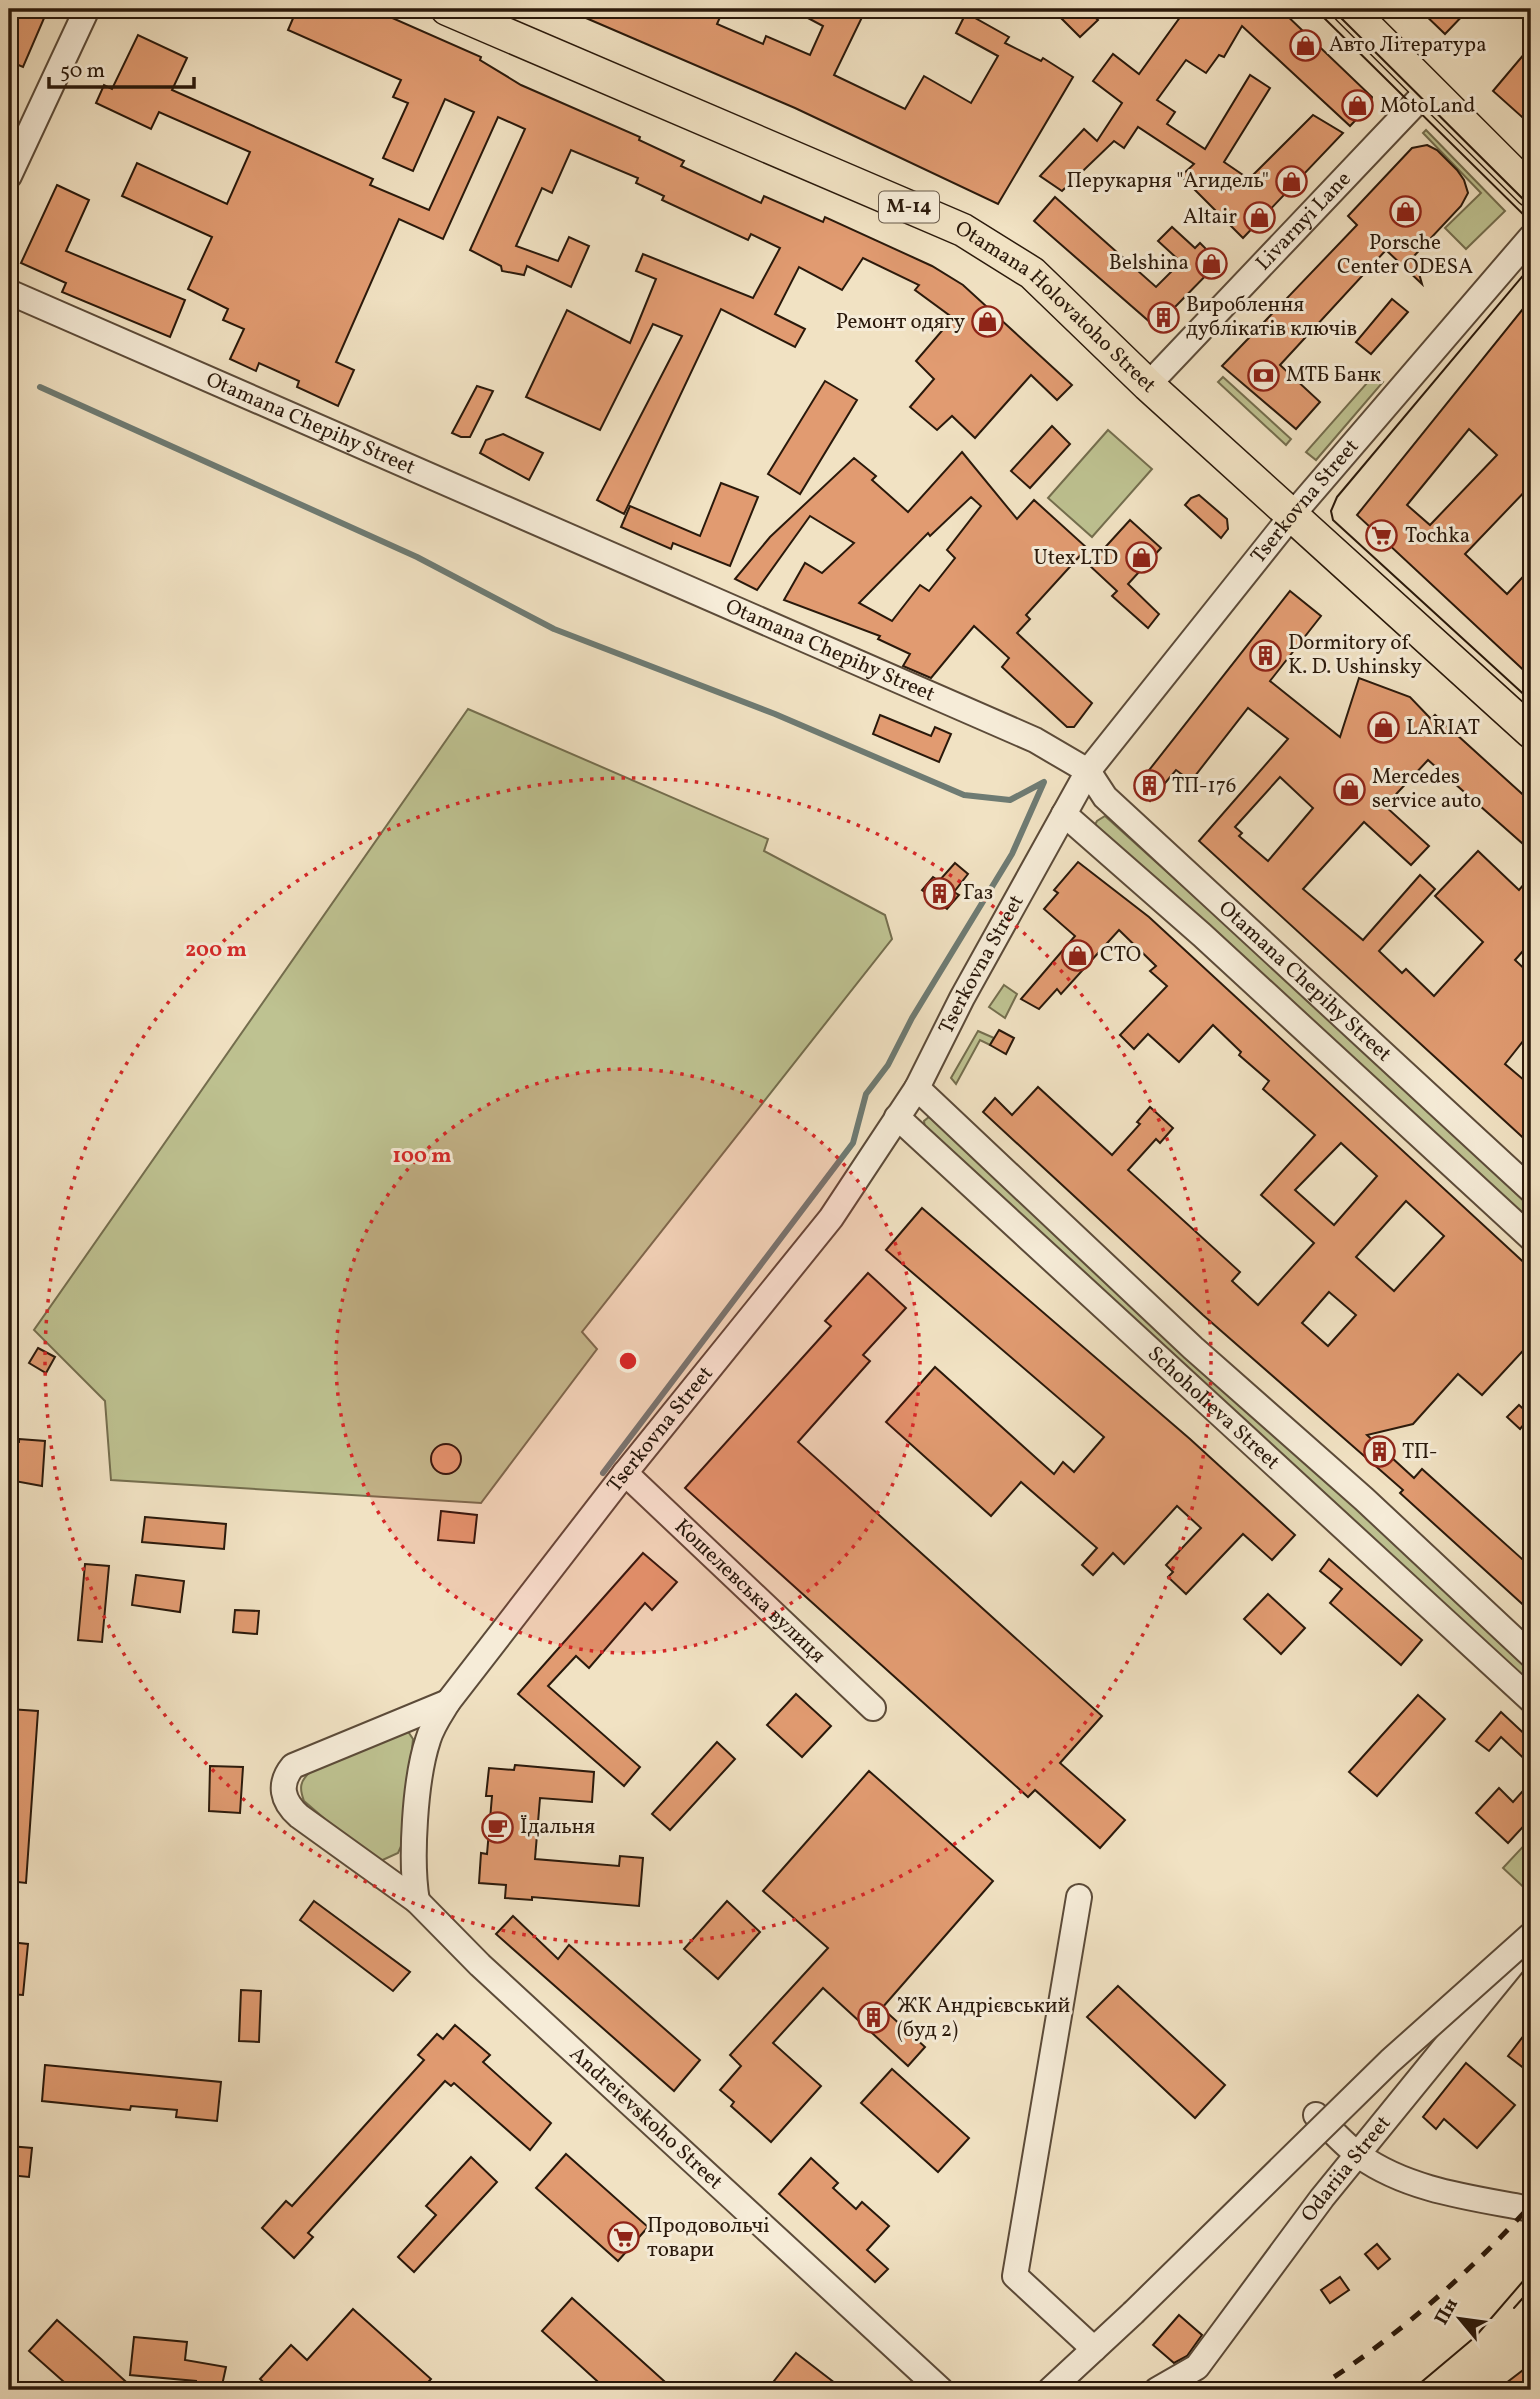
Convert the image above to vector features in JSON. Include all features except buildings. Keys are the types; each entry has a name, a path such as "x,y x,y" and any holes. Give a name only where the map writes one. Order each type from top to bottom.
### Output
{"main road":[{"name":"Otamana Holovatoho Street","path":"447,9 963,230 1032,273 1148,385 1531,732"},
{"path":"1349,9 1531,191"}],"street":[{"path":"9,176 87,9"},
{"name":"Livarnyi Lane","path":"1148,385 1429,89"},
{"name":"Tserkovna Street","path":"417,1901 413,1865 425,1752 435,1722 448,1702 625,1473 831,1218 917,1088 962,998 1088,771 1293,514 1531,237"},
{"name":"Otamana Chepihy Street","path":"9,292 1035,740 1088,771 1105,797 1531,1190"},
{"name":"Otamana Chepihy Street","path":"1064,814 1202,935 1531,1238"},
{"name":"Schoholieva Street","path":"917,1088 1192,1348 1364,1499 1531,1655"},
{"name":"Schoholieva Street","path":"897,1117 1531,1700"},
{"name":"Кошелевська вулиця","path":"625,1473 873,1708"},
{"path":"417,1901 299,1816 285,1802 283,1787 288,1771 303,1759 448,1702"},
{"path":"1079,1897 1015,2276 1094,2350"},
{"name":"Andreievskoho Street","path":"417,1901 480,1965 941,2390"},
{"path":"1050,2390 1133,2313 1390,2061 1531,1935"},
{"name":"Odariia Street","path":"1157,2390 1197,2367 1322,2198 1531,1941"},
{"path":"1316,2115 1358,2155 1420,2185 1531,2209"}],"green space":[{"path":"1426,130 1505,211 1466,249 1445,228 1481,193 1423,133"},
{"path":"1374,375 1383,382 1316,460 1306,452"},
{"path":"1223,377 1291,439 1286,445 1218,382"},
{"path":"1108,430 1152,469 1092,537 1048,498"},
{"path":"468,709 768,839 764,851 885,915 892,939 582,1332 597,1349 481,1503 111,1480 105,1401 34,1330"},
{"path":"1105,816 1531,1200 1531,1231 1092,830 1097,821"},
{"path":"1004,985 1017,994 1005,1018 989,1007"},
{"path":"978,1031 994,1038 990,1045 980,1040 956,1084 951,1078"},
{"path":"929,1117 940,1121 1531,1662 1531,1686 925,1128 924,1121"},
{"path":"407,1730 413,1739 403,1842 398,1853 376,1863 304,1801 301,1785 310,1772"},
{"path":"1531,1838 1531,1891 1530,1893 1503,1868"}],"waterway":[{"path":"40,387 417,557 554,629 775,714 964,795 1010,800 1044,782 1012,854 912,1018 888,1065 866,1094 853,1143 603,1473"}],"tram line":[{"path":"1315,9 1531,222"},
{"path":"1332,9 1531,207"},
{"path":"1531,266 1337,497 1331,511 1333,520 1531,701"},
{"path":"1412,2390 1475,2337 1531,2272"},
{"path":"1514,2308 1531,2289"}],"railway":[{"path":"1314,2390 1429,2305 1531,2205"}],"place":[{"name":"Авто Література","path":"1306,45"},
{"name":"MotoLand","path":"1357,106"},
{"name":"Перукарня \"Агидель\"","path":"1292,181"},
{"name":"Porsche Center ODESA","path":"1405,211"},
{"name":"Altair","path":"1260,217"},
{"name":"Belshina","path":"1212,263"},
{"name":"Вироблення дублікатів ключів","path":"1163,317"},
{"name":"Ремонт одягу","path":"988,322"},
{"name":"МТБ Банк","path":"1263,375"},
{"name":"Tochka","path":"1382,536"},
{"name":"Utex LTD","path":"1141,558"},
{"name":"Dormitory of K. D. Ushinsky","path":"1265,655"},
{"name":"LARIAT","path":"1383,728"},
{"name":"ТП-176","path":"1149,786"},
{"name":"Mercedes service auto","path":"1349,789"},
{"name":"Газ","path":"940,893"},
{"name":"СТО","path":"1077,955"},
{"name":"ТП-","path":"1379,1452"},
{"name":"Їдальня","path":"497,1827"},
{"name":"ЖК Андрієвський (буд 2)","path":"874,2018"},
{"name":"Продовольчі товари","path":"624,2238"}]}
